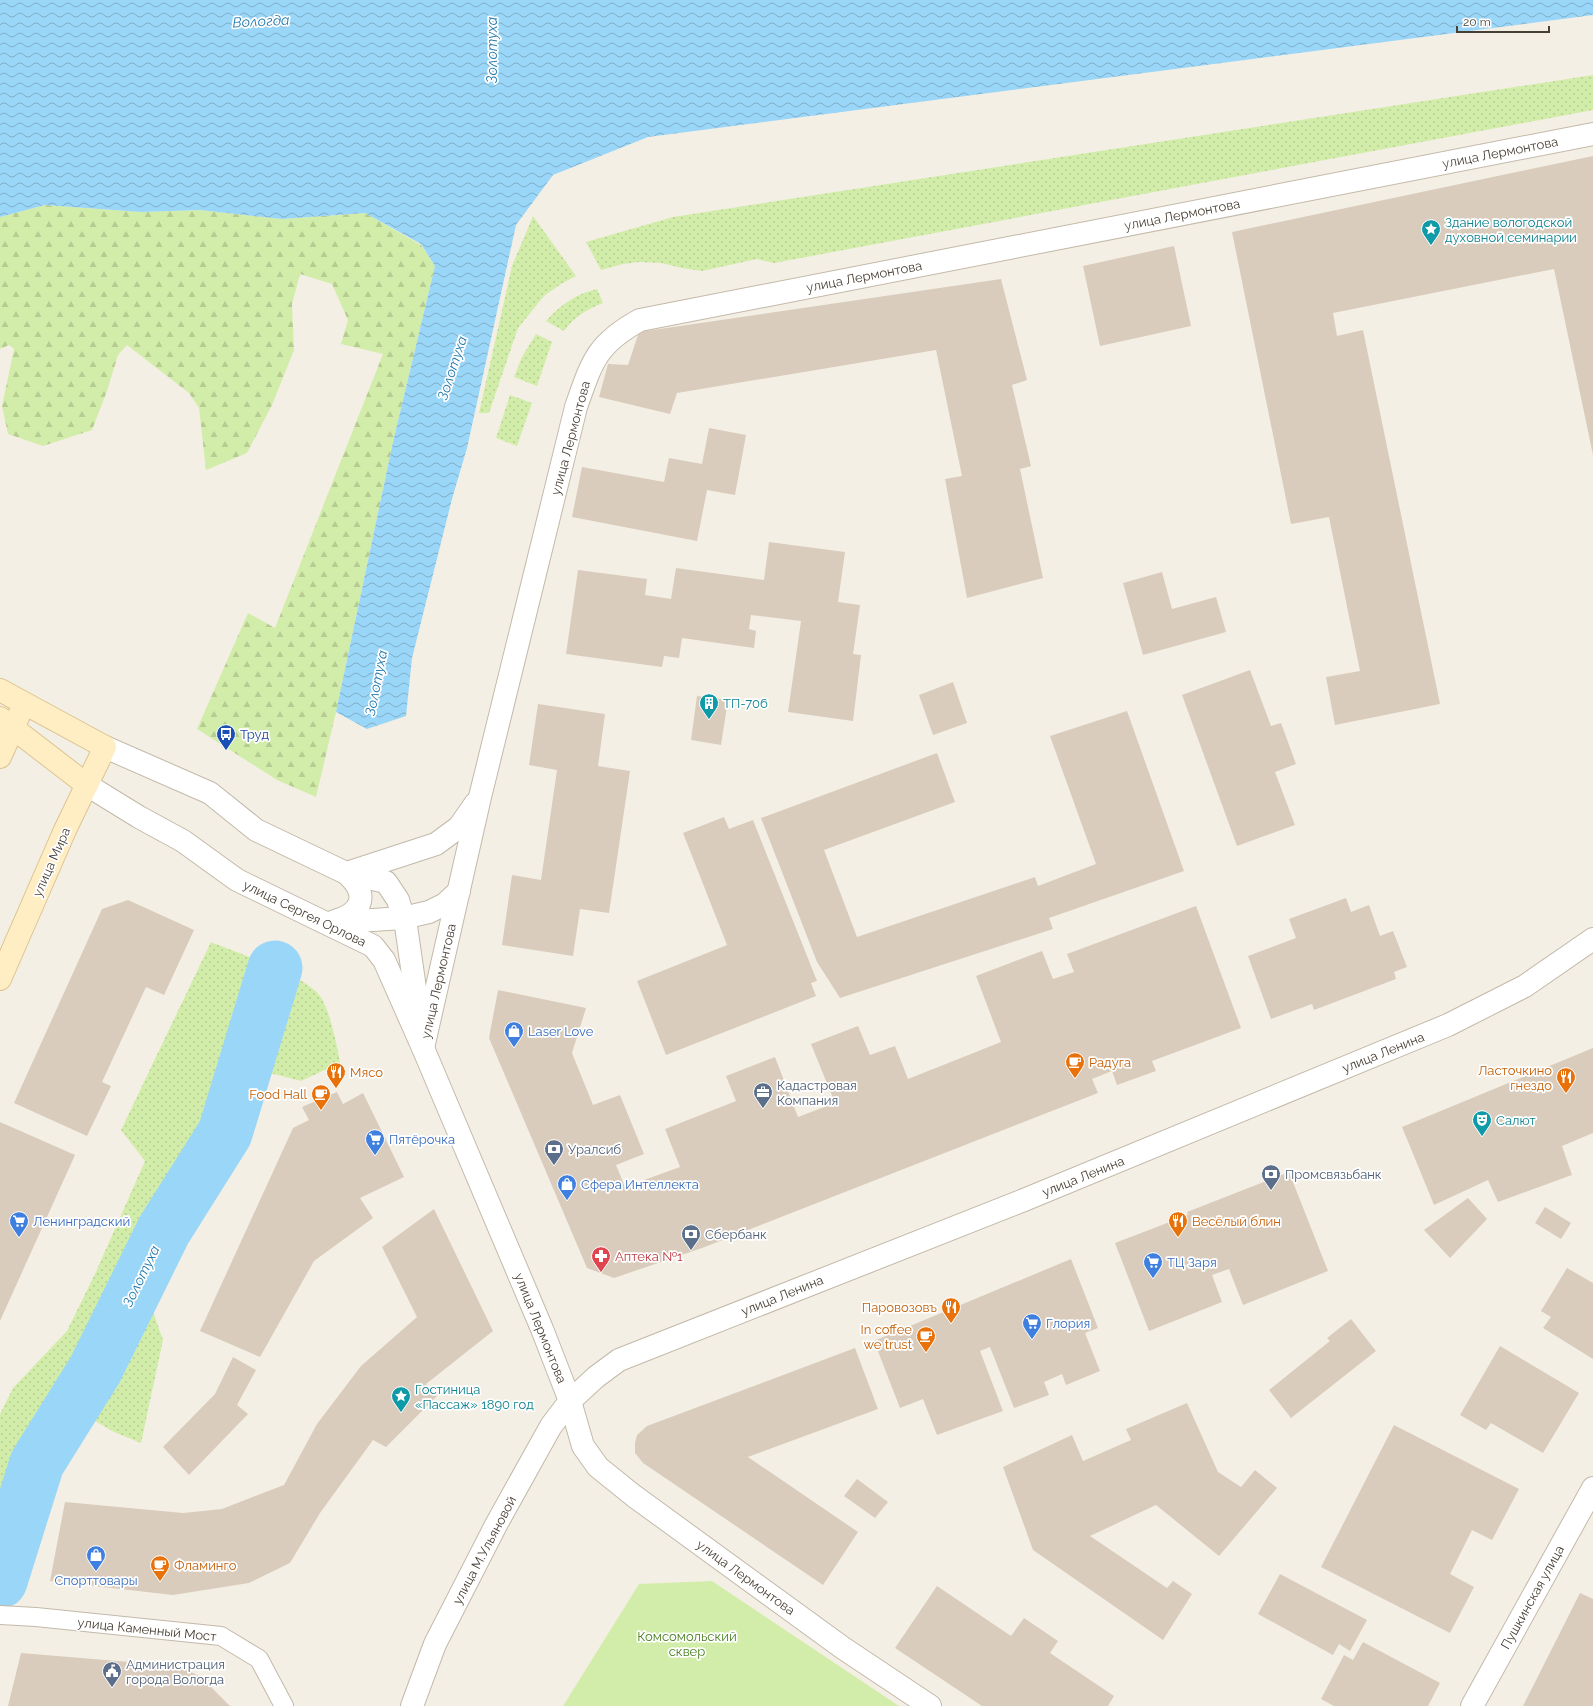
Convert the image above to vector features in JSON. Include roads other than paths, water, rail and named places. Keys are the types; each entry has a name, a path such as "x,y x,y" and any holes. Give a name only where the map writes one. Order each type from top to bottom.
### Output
{"main road":[{"path":"0,690 105,747"},
{"path":"0,757 6,723 26,704"},
{"name":"улица Сергея Орлова","path":"6,723 87,785"},
{"name":"улица Мира","path":"0,979 65,830 105,747"}],"street":[{"name":"улица Лермонтова","path":"930,1706 843,1648 634,1496 598,1467 583,1446 570,1401 542,1329 423,1048 480,797 566,446 576,407 587,375 595,358 607,342 621,330 640,320 1593,134"},
{"path":"105,747 210,793 256,830 346,873 386,882 398,900 406,926 423,1048"},
{"name":"улица Сергея Орлова","path":"87,785 139,817 183,841 236,880 373,946 384,960 423,1048"},
{"name":"улица Лермонтова","path":"346,873 436,844 459,827 480,797"},
{"path":"327,923 344,918 357,907 361,900 360,891 356,882 346,873"},
{"path":"327,923 403,918 429,912 445,904 459,891"},
{"name":"улица Ленина","path":"570,1401 596,1376 619,1360 1024,1200 1448,1025 1525,986 1593,939"},
{"name":"улица М.Ульяновой","path":"412,1706 435,1644 494,1530 551,1426 570,1401"},
{"name":"Пушкинская улица","path":"1472,1706 1593,1488"},
{"name":"улица Каменный Мост","path":"0,1615 36,1617 221,1636 259,1659 284,1706"}],"water":[{"name":"Вологда","path":"0,0 1593,0 1593,15 648,137 553,175 516,225 467,448 452,499 412,658 406,716 367,729 336,712 393,442 435,266 421,244 365,213 282,219 200,210 141,212 45,205 0,217"}],"waterway":[{"name":"Золотуха","path":"0,1581 37,1463 95,1370 164,1230 225,1133 275,968"}],"place":[{"name":"Здание вологодской духовной семинарии","path":"1431,246"},
{"name":"ТП-706","path":"709,720"},
{"name":"Труд","path":"226,751"},
{"name":"Laser Love","path":"514,1048"},
{"name":"Радуга","path":"1075,1079"},
{"name":"Мясо","path":"336,1089"},
{"name":"Ласточкино гнездо","path":"1566,1094"},
{"name":"Кадастровая Компания","path":"763,1109"},
{"name":"Food Hall","path":"321,1111"},
{"name":"Салют","path":"1482,1137"},
{"name":"Пятёрочка","path":"375,1156"},
{"name":"Уралсиб","path":"554,1166"},
{"name":"Промсвязьбанк","path":"1271,1191"},
{"name":"Сфера Интеллекта","path":"567,1201"},
{"name":"Ленинградский","path":"19,1238"},
{"name":"Весёлый блин","path":"1178,1238"},
{"name":"Сбербанк","path":"691,1251"},
{"name":"Аптека №1","path":"601,1273"},
{"name":"ТЦ Заря","path":"1153,1279"},
{"name":"Паровозовъ","path":"951,1324"},
{"name":"Глория","path":"1032,1340"},
{"name":"In coffee we trust","path":"926,1353"},
{"name":"Гостиница «Пассаж» 1890 год","path":"401,1413"},
{"name":"Спорттовары","path":"96,1572"},
{"name":"Фламинго","path":"160,1582"},
{"name":"Администрация города Вологда","path":"112,1688"}],"park label":[{"name":"Комсомольский сквер","path":"687,1644"}]}
